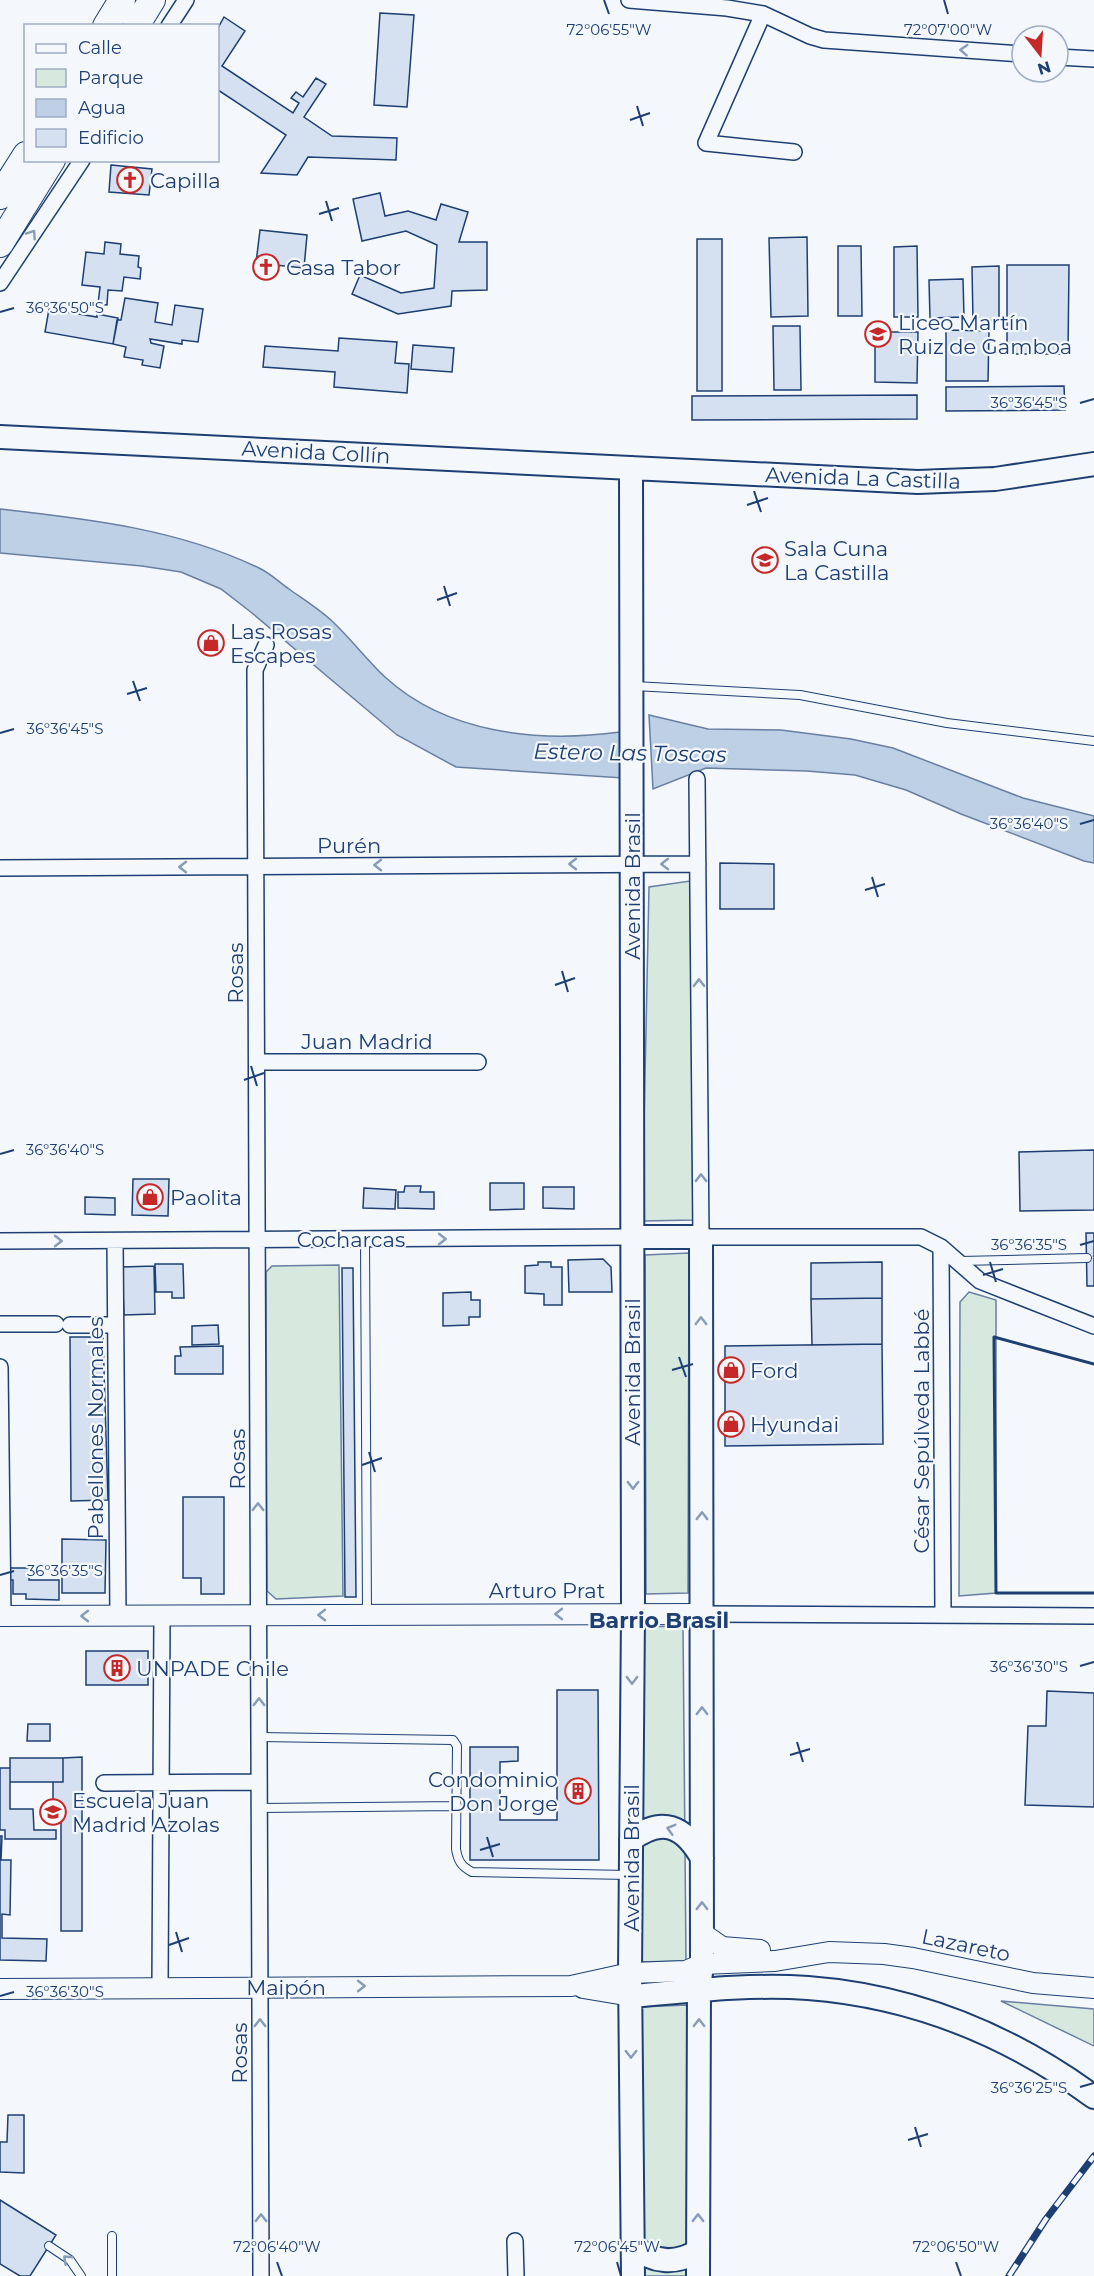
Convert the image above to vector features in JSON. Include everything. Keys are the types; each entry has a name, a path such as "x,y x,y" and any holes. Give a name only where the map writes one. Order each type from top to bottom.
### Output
{"main road":[{"path":"107,24 122,0"},
{"path":"137,24 150,1"},
{"path":"0,196 24,158"},
{"path":"0,244 51,162"},
{"name":"Avenida Collín","path":"0,437 632,468"},
{"name":"Avenida La Castilla","path":"632,468 942,482 994,479 1094,464"},
{"name":"Avenida Brasil","path":"632,468 631,1985 633,2276"},
{"name":"Cocharcas","path":"632,1237 701,1237"},
{"path":"698,2276 699,1990 702,1964 701,1237"},
{"path":"631,1840 649,1829 671,1827 689,1839 702,1858"},
{"name":"Maipón","path":"631,1985 699,1990 807,1988 871,1996 902,2003 957,2021 999,2039 1027,2053 1087,2092"},
{"path":"633,2247 650,2258 670,2261 689,2257 698,2251"}],"street":[{"path":"170,24 186,0"},
{"path":"629,0 727,4 764,14 810,36 824,40 1010,53"},
{"path":"764,14 706,143 794,152"},
{"path":"1070,58 1094,59"},
{"path":"0,283 81,162"},
{"name":"Rosas","path":"261,2276 255,670 266,645"},
{"path":"697,779 701,1237 921,1237 941,1247 980,1281 1094,1326"},
{"name":"Purén","path":"0,868 698,864"},
{"name":"Juan Madrid","path":"257,1062 478,1062"},
{"name":"Cocharcas","path":"0,1241 632,1237"},
{"name":"Pabellones Normales","path":"115,1241 118,1616"},
{"name":"César Sepúlveda Labbé","path":"941,1247 943,1614"},
{"path":"0,1324 116,1325"},
{"path":"0,1367 2,1616"},
{"name":"Arturo Prat","path":"2,1616 943,1614 1094,1616"},
{"path":"160,1987 162,1616"},
{"path":"104,1783 260,1782"},
{"name":"Lazareto","path":"702,1933 714,1944 728,1949 748,1951 803,1948 829,1952 884,1954 1033,1983 1094,1988"},
{"name":"Lazareto","path":"702,1964 775,1961 829,1952"},
{"name":"Maipón","path":"0,1989 631,1985 686,1971 702,1964"},
{"path":"514,2241 516,2276"}],"lane":[{"path":"632,695 800,695 947,723 1094,741"},
{"path":"365,1239 367,1615"},
{"path":"956,1262 1087,1258"},
{"path":"259,1737 453,1740 457,1746 458,1860 463,1867 472,1872 631,1875"},
{"path":"260,1808 457,1806"},
{"path":"111,2236 112,2276"},
{"path":"49,2246 70,2260 81,2276"}],"green space":[{"path":"690,881 693,1220 642,1221 649,887"},
{"path":"689,1253 688,1593 646,1594 645,1255"},
{"path":"339,1265 343,1596 276,1599 267,1591 266,1272 272,1266"},
{"path":"969,1292 996,1300 996,1593 959,1596 960,1302"},
{"path":"683,1626 686,1961 637,1962 635,1627"},
{"path":"1001,2001 1094,2009 1094,2046"},
{"path":"687,2005 687,2276 640,2276 639,2007"}],"water":[{"path":"0,509 100,522 165,535 197,544 259,568 327,617 385,677 410,696 436,711 495,730 526,734 558,736 620,732 623,778 456,767 397,735 221,589 181,572 142,566 0,553"},
{"path":"649,715 708,729 781,730 851,739 893,748 1023,798 1094,816 1094,863 961,814 906,790 855,775 706,768 653,789"}],"building":[{"path":"380,13 414,15 407,107 374,105"},
{"path":"224,17 245,31 222,66 293,113 299,103 291,98 296,92 303,97 316,78 326,84 304,117 332,136 397,138 396,160 308,157 297,175 261,173 286,135 219,91 219,26"},
{"name":"Capilla","path":"111,165 152,169 149,195 109,192"},
{"path":"380,193 385,216 408,211 436,220 441,204 468,212 459,242 487,242 487,290 452,291 451,306 398,314 352,294 360,275 401,293 434,288 437,245 406,231 362,241 353,199"},
{"path":"260,230 307,235 304,268 256,263"},
{"path":"807,237 808,316 771,317 769,238"},
{"path":"697,239 722,239 722,391 697,391"},
{"path":"105,242 121,244 120,254 139,256 138,267 141,268 140,279 124,277 122,291 108,290 107,305 98,304 100,287 82,285 86,252 104,254"},
{"path":"838,246 861,246 862,316 838,316"},
{"path":"917,246 918,317 894,317 894,247"},
{"path":"1007,265 1069,265 1068,354 1007,354"},
{"path":"999,266 999,320 973,321 972,267"},
{"path":"963,279 964,317 930,318 929,280"},
{"path":"125,298 158,303 155,322 172,325 175,305 203,309 198,342 182,340 182,344 150,339 151,343 164,346 160,368 142,365 143,360 124,357 126,347 113,344 117,320 121,320"},
{"path":"49,309 118,318 113,344 45,332"},
{"path":"773,326 800,326 801,390 774,390"},
{"path":"946,330 989,331 988,381 946,381"},
{"path":"875,332 918,332 917,383 875,382"},
{"path":"339,338 397,342 395,363 409,364 407,393 334,387 335,372 263,367 265,346 338,351"},
{"path":"413,345 454,348 452,372 411,369"},
{"path":"1064,386 1065,410 946,411 946,387"},
{"path":"917,395 917,419 692,420 692,396"},
{"path":"720,863 774,864 774,909 720,909"},
{"path":"1094,1150 1094,1210 1020,1211 1019,1152"},
{"name":"Paolita","path":"133,1179 169,1179 168,1216 132,1215"},
{"path":"490,1183 524,1183 524,1209 490,1210"},
{"path":"405,1186 421,1186 420,1192 434,1192 434,1209 398,1208 398,1192 404,1192"},
{"path":"543,1187 574,1187 574,1209 543,1208"},
{"path":"364,1188 396,1190 395,1209 363,1208"},
{"path":"85,1197 115,1198 115,1215 85,1214"},
{"path":"1086,1233 1094,1233 1094,1286 1087,1286"},
{"path":"603,1259 611,1267 612,1292 569,1292 568,1260"},
{"path":"538,1262 551,1262 551,1267 562,1267 562,1305 544,1305 544,1294 525,1293 525,1266 538,1265"},
{"path":"882,1262 882,1298 811,1299 811,1263"},
{"path":"155,1264 183,1264 184,1298 172,1298 172,1292 156,1292"},
{"path":"154,1266 155,1314 124,1315 122,1267"},
{"path":"342,1268 353,1268 356,1597 345,1597"},
{"path":"471,1292 471,1300 480,1300 480,1317 469,1317 469,1325 443,1326 443,1293"},
{"path":"882,1298 882,1344 812,1345 811,1299"},
{"path":"218,1325 219,1344 192,1345 192,1326"},
{"path":"70,1337 103,1337 108,1500 71,1501"},
{"path":"882,1344 883,1444 725,1446 725,1346"},
{"path":"223,1346 223,1374 175,1374 175,1356 181,1356 180,1347"},
{"path":"183,1497 224,1497 224,1594 201,1594 201,1578 183,1578"},
{"path":"62,1539 106,1540 105,1593 62,1593"},
{"path":"9,1568 29,1568 29,1580 59,1580 59,1600 26,1599 26,1594 13,1594 13,1580 9,1580"},
{"name":"UNPADE Chile","path":"86,1651 148,1651 148,1685 86,1685"},
{"name":"Condominio Don Jorge","path":"557,1690 598,1690 599,1860 470,1860 470,1747 518,1747 518,1761 500,1762 500,1820 557,1820"},
{"path":"1047,1691 1094,1693 1094,1807 1025,1805 1028,1726 1046,1726"},
{"path":"28,1724 50,1724 50,1741 27,1741"},
{"path":"82,1757 82,1931 61,1931 61,1823 53,1823 53,1782 63,1782 63,1758"},
{"path":"10,1758 63,1758 63,1782 10,1782"},
{"path":"0,1768 10,1768 10,1809 33,1809 34,1830 56,1830 56,1839 5,1839 5,1830 0,1830"},
{"path":"0,1836 2,1836 1,1860 11,1860 10,1915 2,1914 2,1938 47,1939 46,1961 0,1960"},
{"path":"8,2115 24,2115 24,2173 0,2172 0,2142 7,2142"},
{"path":"0,2200 56,2235 30,2276 20,2276 0,2264"}],"railway":[{"path":"1009,2276 1046,2219 1094,2156"}],"wall":[{"path":"1094,1364 994,1337 996,1593 1094,1593"}],"place":[{"name":"Capilla","path":"130,180"},
{"name":"Casa Tabor","path":"266,267"},
{"name":"Liceo Martín Ruiz de Gamboa","path":"878,334"},
{"name":"Sala Cuna La Castilla","path":"765,560"},
{"name":"Las Rosas Escapes","path":"211,643"},
{"name":"Paolita","path":"150,1197"},
{"name":"Ford","path":"731,1370"},
{"name":"Hyundai","path":"731,1424"},
{"name":"UNPADE Chile","path":"117,1668"},
{"name":"Condominio Don Jorge","path":"578,1791"},
{"name":"Escuela Juan Madrid Azolas","path":"53,1812"}],"district":[{"name":"Barrio Brasil","path":"659,1620"}],"water label":[{"name":"Estero Las Toscas","path":"630,753"}]}
